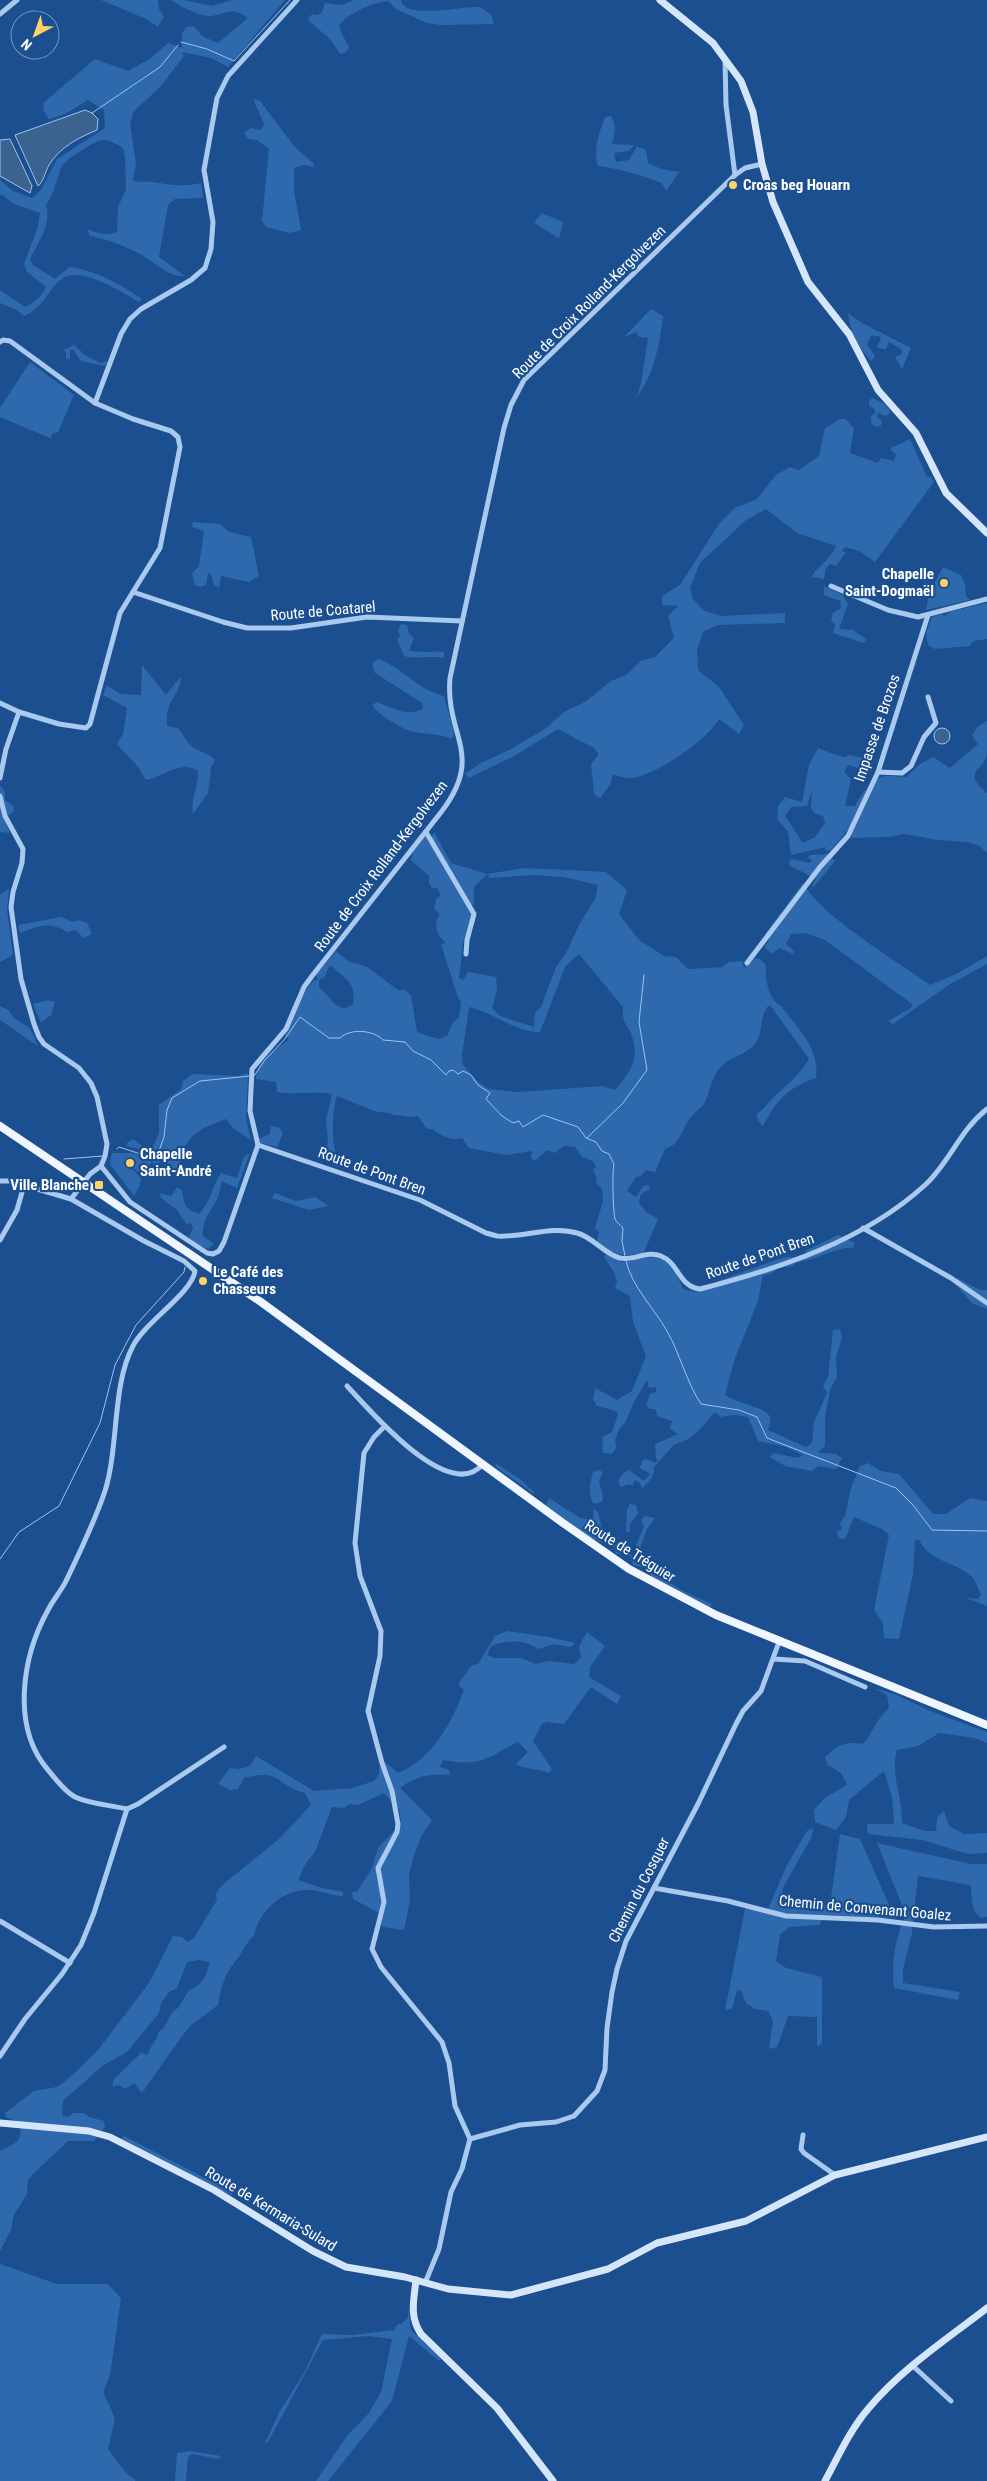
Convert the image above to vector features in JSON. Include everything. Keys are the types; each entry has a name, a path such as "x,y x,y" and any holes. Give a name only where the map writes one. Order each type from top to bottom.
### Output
{"main road":[{"name":"Route de Tréguier","path":"0,1126 298,1329 629,1569 693,1605 779,1642 987,1725"}],"street":[{"path":"0,14 17,0"},
{"path":"95,403 121,334 130,319 141,308 191,280 205,268 211,249 213,222 204,170 217,98 228,76 297,0"},
{"path":"660,0 706,36 725,57 741,81 753,112 762,164 773,202 808,282 849,334 878,390 916,433 946,493 987,533"},
{"path":"725,57 726,105 735,175"},
{"name":"Route de Croix Rolland-Kergolvezen","path":"258,1145 250,1111 253,1066 286,1029 304,987 312,976 450,801 462,772 460,739 449,698 450,678 504,428 516,392 524,380 735,175 745,168 762,164"},
{"path":"0,342 3,340 10,341 95,403 133,419 171,431 179,442 178,462 162,540 156,556 120,613 94,717 88,727 59,724 19,712 0,702"},
{"path":"831,586 888,610 918,616 987,599"},
{"name":"Route de Coatarel","path":"133,592 223,622 258,629 314,625 367,617 462,622"},
{"name":"Impasse de Brozos","path":"747,963 820,867 848,836 878,772 928,615"},
{"path":"878,772 902,773 911,766 924,737 936,723 928,698"},
{"path":"0,778 6,749 19,712"},
{"path":"0,796 5,816 23,849 22,863 13,892 12,906 21,979 25,994 41,1040 79,1068 94,1089 107,1146 101,1166 84,1182 71,1199"},
{"path":"426,832 474,914 467,940 466,954"},
{"name":"Route de Pont Bren","path":"258,1145 411,1197 480,1230 497,1236 564,1230 583,1235 618,1257 628,1258 647,1254 661,1256 670,1263 686,1284 700,1289 810,1255 885,1216 926,1184 937,1172 968,1127 987,1109"},
{"path":"126,1198 200,1249 210,1254 216,1253 222,1246 238,1205 258,1145"},
{"path":"101,1166 126,1198 136,1218"},
{"path":"0,1182 10,1181 71,1199 144,1241 184,1261 195,1271 190,1283 145,1328 131,1348 121,1391 112,1467 106,1490 65,1582 48,1610 35,1638 25,1679 28,1732 31,1744 42,1763 74,1796 127,1809 138,1804 224,1746"},
{"path":"0,1240 17,1210 24,1185"},
{"path":"863,1228 952,1278 987,1303"},
{"path":"347,1386 410,1450 450,1472 462,1475 472,1473 483,1464"},
{"path":"385,1426 374,1437 364,1453 355,1542 360,1576 381,1630 380,1656 368,1711 382,1763 392,1791 398,1824 397,1832 378,1868 384,1902 372,1949 381,1967 442,2042 449,2063 455,2106 470,2139 462,2169 449,2198 439,2249 424,2283"},
{"name":"Chemin du Cosquer","path":"470,2139 520,2126 556,2122 574,2116 597,2091 606,2064 607,2028 617,1968 626,1941 732,1731 743,1711 761,1691 779,1642"},
{"path":"774,1659 805,1661 865,1687"},
{"path":"0,2056 25,2019 70,1963 89,1928 127,1809"},
{"name":"Chemin de Convenant Goalez","path":"654,1888 728,1901 786,1916 878,1920 934,1927 987,1926"},
{"path":"0,1921 70,1963"},
{"name":"Route de Kermaria-Sulard","path":"0,2123 89,2131 110,2137 214,2190 287,2236 335,2263 363,2272 416,2280 472,2293 519,2295 559,2281 608,2269 657,2243 746,2221 835,2175 987,2137"},
{"path":"802,2135 801,2149 804,2153 835,2175"},
{"path":"416,2280 412,2308 414,2324 421,2334 497,2408 553,2481"},
{"path":"825,2481 863,2416 878,2398 913,2366 987,2308"},
{"path":"913,2366 951,2401"}],"shaded area":[{"path":"101,0 158,0 159,9 164,16 158,27 146,19"},
{"path":"171,0 184,0 212,6 232,0 285,0 228,67 211,58 182,52 184,56 160,87 134,111 130,123 136,164 133,180 177,185 201,183 203,198 175,199 168,205 159,257 185,276 167,272 140,254 103,239 90,236 87,229 102,234 117,232 118,207 126,189 123,148 110,141 101,140 80,151 62,166 46,205 46,226 30,259 33,265 55,279 69,267 78,268 107,278 142,299 139,302 101,282 80,275 71,275 58,282 37,307 24,316 15,309 0,303 0,290 25,307 37,299 46,287 27,272 24,264 37,229 40,213 14,204 3,195 0,195 0,180 13,191 32,198 41,190 57,159 105,128 104,110 88,100 65,114 49,119 44,112 43,103 95,59 128,71 151,58 168,43 182,48 182,33 186,27 194,26 202,36 218,43 248,18 237,12 211,16 202,15"},
{"path":"353,0 401,0 405,6 422,11 479,7 491,14 494,24 441,25 427,23 396,9 388,1 381,2 355,12 339,25 349,47 346,52 340,54 331,40 308,20 312,14 318,15 322,12 325,3 343,5"},
{"path":"253,99 260,101 294,146 313,163 314,167 304,165 294,168 294,191 301,230 290,233 266,227 262,221 269,149 257,140 248,139 244,133 251,128 261,130 264,124"},
{"path":"85,110 92,113 98,119 97,130 76,140 58,153 38,186 15,135"},
{"path":"611,116 615,129 612,144 634,145 629,151 614,153 616,162 629,160 637,146 646,150 648,163 661,169 679,172 666,191 662,183 654,180 598,166 596,147 599,135 605,117"},
{"path":"10,139 32,186 30,193 0,176 0,140"},
{"path":"542,213 563,222 559,238 534,223"},
{"path":"651,309 663,316 660,337 652,369 636,398 641,384 648,338 639,337 636,332 624,337"},
{"path":"848,313 862,323 911,348 902,369 895,357 902,354 901,349 889,342 886,349 877,348 881,337 871,335 867,345 875,356 871,361 855,339"},
{"path":"74,345 85,355 100,363 107,361 107,364 104,366 81,361 73,349 70,351 70,360 66,358 66,352 63,350"},
{"path":"30,362 74,395 58,432 51,435 52,439 0,417 0,408"},
{"path":"873,398 883,403 890,410 889,414 885,416 879,413 877,416 882,422 880,427 874,426 871,422 871,415 875,414 875,410 869,405 869,400"},
{"path":"840,419 845,419 854,428 850,453 878,463 881,458 894,461 896,454 891,451 891,448 910,439 927,477 931,477 934,482 875,562 859,551 845,547 842,551 846,552 836,566 830,564 826,568 824,579 811,577 831,555 836,546 797,533 766,509 746,520 700,563 690,588 693,599 703,610 721,616 785,613 785,623 717,625 703,632 697,650 698,670 719,687 744,725 739,734 719,719 713,728 693,746 655,770 632,778 613,774 610,785 600,798 594,794 591,764 599,754 594,748 558,729 516,755 469,778 465,774 481,763 511,749 546,728 564,712 585,702 611,681 626,675 641,661 655,657 674,638 668,616 678,606 662,605 662,596 680,585 718,525 736,507 756,500 776,475 790,467 799,470 819,456 825,428"},
{"path":"193,522 220,524 229,532 251,537 259,576 249,582 221,576 219,588 214,585 212,576 208,573 206,585 200,587 195,585 192,573 199,566 204,531 192,527"},
{"path":"943,567 961,575 965,585 966,596 970,600 926,610 929,593"},
{"path":"824,586 843,595 848,604 839,629 853,630 866,639 864,643 833,633 835,625 831,620 833,613 841,608 840,601 824,595"},
{"path":"987,603 987,639 973,641 970,646 935,649 928,645 926,633 932,617 942,614 944,616 952,611"},
{"path":"401,624 407,625 409,633 414,638 409,650 445,652 443,658 404,656 397,639 400,637 398,630"},
{"path":"379,659 426,689 444,696 454,732 452,739 403,728 375,709 372,705 377,702 405,712 423,709 422,703 375,673 372,663"},
{"path":"142,665 166,695 181,676 178,689 168,709 167,726 178,728 187,742 197,750 208,754 215,761 211,767 208,793 193,814 192,808 198,771 186,767 179,768 146,780 138,767 117,744 123,734 127,708 103,695 107,685 120,694 141,695"},
{"path":"987,721 987,753 976,771 975,780 987,793 987,853 980,846 968,842 938,840 903,834 889,837 852,838 850,827 831,850 825,851 826,847 791,855 788,832 777,819 778,806 785,797 802,802 809,765 818,748 844,757 850,755 862,758 872,764 871,772 848,765 844,772 851,779 845,806 855,806 868,788 881,777 906,777 920,764 933,757 950,768 978,744 972,736 977,727","holes":["812,790 811,807 814,813 823,816 825,823 815,837 803,843 785,816 791,807 807,806"]},
{"path":"942,728 950,736 942,744 934,736"},
{"path":"0,785 5,792 5,800 13,806 14,811 4,819 10,833 0,832"},
{"path":"434,832 451,863 487,874 525,868 606,872 627,890 619,914 639,940 664,956 676,957 688,969 722,967 729,962 742,961 744,968 755,958 760,959 766,965 766,976 770,994 801,1031 811,1048 815,1057 816,1078 797,1086 784,1096 773,1109 763,1126 758,1121 757,1114 794,1078 809,1059 770,1005 767,1008 763,1016 760,1035 754,1045 744,1053 723,1064 713,1080 705,1103 689,1120 673,1145 665,1149 655,1172 646,1170 641,1176 636,1177 627,1191 636,1197 643,1186 649,1185 650,1189 641,1194 639,1203 646,1212 658,1219 644,1252 631,1255 619,1254 607,1249 597,1241 599,1232 595,1228 603,1201 602,1189 596,1183 597,1179 593,1170 596,1167 593,1161 582,1157 575,1147 564,1146 555,1153 547,1150 535,1161 531,1158 532,1151 506,1155 469,1148 462,1138 450,1138 439,1134 433,1129 427,1129 418,1116 409,1117 377,1112 337,1096 334,1111 333,1140 340,1162 339,1167 332,1165 332,1158 326,1153 328,1139 326,1120 332,1094 277,1092 276,1082 256,1079 259,1066 263,1061 289,1039 285,1036 305,991 314,980 318,980 316,975 336,951 348,961 367,967 398,990 405,990 411,995 417,1032 438,1039 447,1036 453,1022 459,1018 461,1002 458,998 441,944 446,943 440,936 436,926 440,914 434,909 436,899 441,895 437,888 432,888 429,883 429,876 411,860 413,852 426,835 431,839","holes":["487,874 490,878 535,875 564,877 598,885 596,897 580,923 565,955 556,967 541,1007 535,1013 534,1027 500,1016 492,1008 497,990 496,977 468,972 463,980 459,978 463,943 472,914 467,907 474,905 474,887","579,954 623,1007 624,1021 632,1036 635,1052 632,1066 625,1078 615,1090 603,1086 518,1092 489,1089 479,1083 463,1065 462,1055 469,1007 521,1029 540,1032 565,967","332,966 348,981 353,990 353,1004 344,1009 335,1004 319,987 319,980 325,977 328,968"]},
{"path":"828,854 835,861 814,887 812,885 816,879 789,865 790,859 810,863 812,860 808,858 810,855"},
{"path":"803,883 826,910 843,924 930,985 958,973 987,956 987,964 950,984 893,1024 888,1021 911,1008 912,1004 825,940 805,933 791,934 786,944 794,951 793,954 780,948 771,954 765,947 769,940 765,934"},
{"path":"9,889 7,910 13,955 0,962 0,894"},
{"path":"61,917 73,922 79,920 87,923 92,934 84,938 75,930 67,932 49,926 38,927 20,933 18,925"},
{"path":"48,1000 55,1002 51,1015 41,1023 33,1004"},
{"path":"0,1006 8,1010 15,1019 30,1028 38,1046 0,1020"},
{"path":"248,1073 246,1118 251,1140 233,1128 226,1119 193,1135 184,1148 179,1169 171,1168 161,1162 154,1165 152,1161 144,1177 133,1168 135,1164 128,1158 125,1161 141,1178 140,1185 134,1196 110,1164 112,1153 131,1153 151,1158 148,1151 127,1146 127,1143 133,1139 145,1148 152,1148 159,1133 159,1105 181,1089 183,1081 192,1074 237,1076"},
{"path":"271,1126 280,1128 283,1134 277,1147 260,1143 259,1139 270,1134"},
{"path":"250,1153 237,1188 221,1181 218,1197 205,1221 203,1236 214,1244 208,1249 197,1245 189,1237 193,1228 191,1223 186,1224 177,1210 161,1198 160,1193 171,1196 177,1187 182,1190 188,1208 199,1214 221,1173 237,1178 244,1157"},
{"path":"275,1193 296,1201 315,1197 329,1206 309,1210 272,1198"},
{"path":"838,1235 855,1243 853,1248 841,1249 796,1262 793,1266 778,1268 771,1274 763,1275 758,1301 734,1361 725,1395 768,1414 771,1418 768,1430 806,1447 812,1443 814,1422 827,1393 823,1386 828,1377 833,1330 840,1329 842,1338 836,1357 837,1377 830,1390 825,1418 825,1446 819,1451 819,1453 836,1454 842,1458 836,1469 818,1466 812,1471 785,1466 770,1457 773,1453 798,1458 803,1455 786,1447 758,1441 748,1417 734,1415 720,1417 715,1412 688,1439 674,1445 654,1467 652,1476 645,1486 642,1488 640,1483 635,1480 632,1486 630,1484 621,1487 618,1481 622,1474 629,1470 644,1481 650,1474 640,1468 642,1461 646,1459 655,1463 658,1460 656,1458 655,1444 678,1434 670,1429 672,1421 657,1416 656,1409 650,1409 646,1405 650,1394 656,1392 656,1387 649,1388 647,1380 634,1402 625,1423 620,1428 615,1439 616,1448 612,1454 603,1453 602,1437 612,1432 618,1414 614,1410 597,1406 593,1399 595,1388 617,1400 632,1391 646,1356 633,1322 630,1296 615,1288 617,1281 614,1272 604,1257 606,1253 622,1262 653,1257 660,1259 672,1268 683,1289 695,1292 753,1268 786,1257 809,1257 805,1251"},
{"path":"957,1278 980,1290 987,1290 987,1309 972,1303 955,1284"},
{"path":"495,1463 519,1478 534,1494 496,1467"},
{"path":"868,1463 881,1471 899,1474 933,1514 946,1514 970,1498 987,1501 987,1606 966,1598 978,1599 981,1595 972,1576 935,1557 929,1553 919,1540 915,1540 913,1574 899,1639 884,1638 883,1623 874,1610 889,1535 882,1529 854,1517 845,1539 839,1538 837,1532 842,1529 840,1523 845,1516 851,1488 860,1466"},
{"path":"599,1470 603,1472 599,1482 603,1496 602,1502 594,1504 590,1496 590,1484 593,1472"},
{"path":"549,1498 580,1518 593,1520 594,1509 598,1512 603,1533 656,1574 685,1592 712,1604 710,1608 652,1577 645,1568 633,1565 630,1556 624,1553 616,1554 614,1545 607,1538 602,1539 602,1543 589,1537 546,1505"},
{"path":"630,1504 636,1505 638,1514 630,1524 630,1532 626,1532 627,1509"},
{"path":"645,1516 655,1518 647,1529 639,1551 635,1548 644,1526 641,1520"},
{"path":"507,1631 575,1643 571,1647 554,1644 538,1649 527,1643 515,1641 491,1646 487,1655 494,1658 521,1658 536,1664 549,1661 574,1664 581,1657 579,1646 587,1632 605,1646 590,1667 589,1677 621,1696 617,1704 591,1687 564,1724 548,1722 542,1724 533,1741 552,1769 549,1773 516,1764 528,1752 518,1742 490,1757 475,1762 443,1760 440,1767 449,1770 450,1775 424,1776 412,1780 400,1788 432,1820 421,1837 414,1855 409,1875 410,1900 404,1930 383,1927 378,1921 379,1913 353,1899 352,1892 357,1892 372,1868 378,1848 401,1823 399,1809 384,1793 358,1805 350,1804 344,1808 332,1807 315,1852 306,1863 298,1880 322,1888 343,1892 343,1896 313,1890 299,1890 281,1897 273,1903 266,1910 256,1927 254,1936 227,1974 218,2005 190,2026 142,2093 134,2083 125,2089 119,2085 113,2087 113,2080 142,2052 146,2055 149,2052 158,2032 163,2029 173,2011 178,2008 189,1990 201,1983 210,1962 199,1960 187,1962 177,1988 169,1992 161,2003 159,2013 127,2052 102,2066 63,2101 62,2115 67,2117 74,2113 84,2113 89,2117 104,2121 105,2127 94,2141 68,2141 32,2175 28,2180 27,2194 14,2215 11,2230 0,2251 0,2151 17,2141 21,2129 20,2123 6,2117 5,2113 34,2091 57,2087 66,2081 98,2050 149,1983 173,1936 182,1937 187,1942 193,1939 217,1900 216,1894 221,1886 279,1839 311,1805 305,1793 266,1775 244,1778 238,1789 230,1790 218,1784 230,1768 239,1769 250,1766 256,1756 314,1791 353,1788 374,1781 379,1774 379,1767 384,1761 398,1773 421,1759 439,1739 447,1727 464,1690 458,1684 472,1665 478,1664 495,1636"},
{"path":"873,1688 895,1694 930,1711 987,1732 987,1743 975,1738 939,1733 918,1746 897,1750 895,1768 902,1823 925,1831 936,1831 937,1818 944,1811 949,1826 964,1834 987,1833 987,1853 968,1854 922,1840 868,1834 867,1824 894,1824 892,1797 884,1771 849,1800 846,1817 836,1830 815,1822 814,1810 825,1798 847,1785 841,1773 828,1765 825,1757 842,1745 852,1743 863,1744 881,1716 889,1708 887,1695"},
{"path":"813,1828 812,1836 783,1888 781,1902 790,1906 830,1905 840,1834 860,1839 895,1918 823,1915 820,1925 790,1927 780,1934 776,1961 786,1968 822,1977 822,2044 817,2046 817,2017 788,2016 777,2047 769,2049 773,2021 768,2011 755,2009 746,2003 741,1990 737,1991 732,2009 725,2010 746,1904 768,1909 787,1865 807,1831"},
{"path":"877,1843 971,1864 987,1864 987,1917 981,1918 975,1911 972,1903 971,1885 918,1876 912,1933 903,1969 903,1983 960,1992 958,2000 894,1988 895,1950 899,1932 906,1915"},
{"path":"124,2136 232,2192 232,2196 121,2139"},
{"path":"0,2264 57,2284 108,2284 121,2298 110,2376 103,2392 115,2418 108,2449 126,2473 136,2481 0,2481"},
{"path":"408,2307 411,2330 441,2358 439,2361 409,2336 392,2401 328,2481 316,2481 347,2436 369,2413 381,2392 392,2339 368,2336 323,2340 268,2442 265,2443 280,2411 304,2373 322,2334 352,2335 394,2330 398,2324 401,2324 408,2317"},
{"path":"190,2451 221,2456 219,2459 192,2454 188,2457 186,2481 175,2481 177,2453"}],"waterway":[{"path":"181,42 207,49 234,61 290,0"},
{"path":"92,113 160,67 178,45"},
{"path":"587,1138 623,1103 647,1070 639,1022 644,975"},
{"path":"254,1076 265,1060 284,1040 300,1017 329,1038 340,1038 356,1032 368,1032 383,1040 405,1042 413,1051 431,1060 446,1075 449,1071 453,1070 458,1074 463,1071 471,1075 478,1085 490,1093 486,1099 502,1116 513,1123 519,1121 523,1127 543,1115 578,1127 586,1138 596,1142 602,1151 609,1154 614,1164 613,1192 615,1219 623,1228 622,1241 625,1256"},
{"path":"117,1149 119,1147 156,1159 164,1137 167,1110 172,1098 200,1081 250,1076"},
{"path":"64,1159 103,1156"},
{"path":"626,1261 638,1289 667,1331 701,1404 739,1410 757,1417 767,1438 896,1488 913,1505 932,1530 987,1531"},
{"path":"0,1559 19,1532 59,1506 100,1423 115,1365 136,1325 184,1272 185,1267"}],"place":[{"name":"Croas beg Houarn","path":"733,185"},
{"name":"Chapelle Saint-Dogmaël","path":"944,583"},
{"name":"Chapelle Saint-André","path":"130,1163"},
{"name":"Ville Blanche","path":"99,1185"},
{"name":"Le Café des Chasseurs","path":"203,1281"}]}
